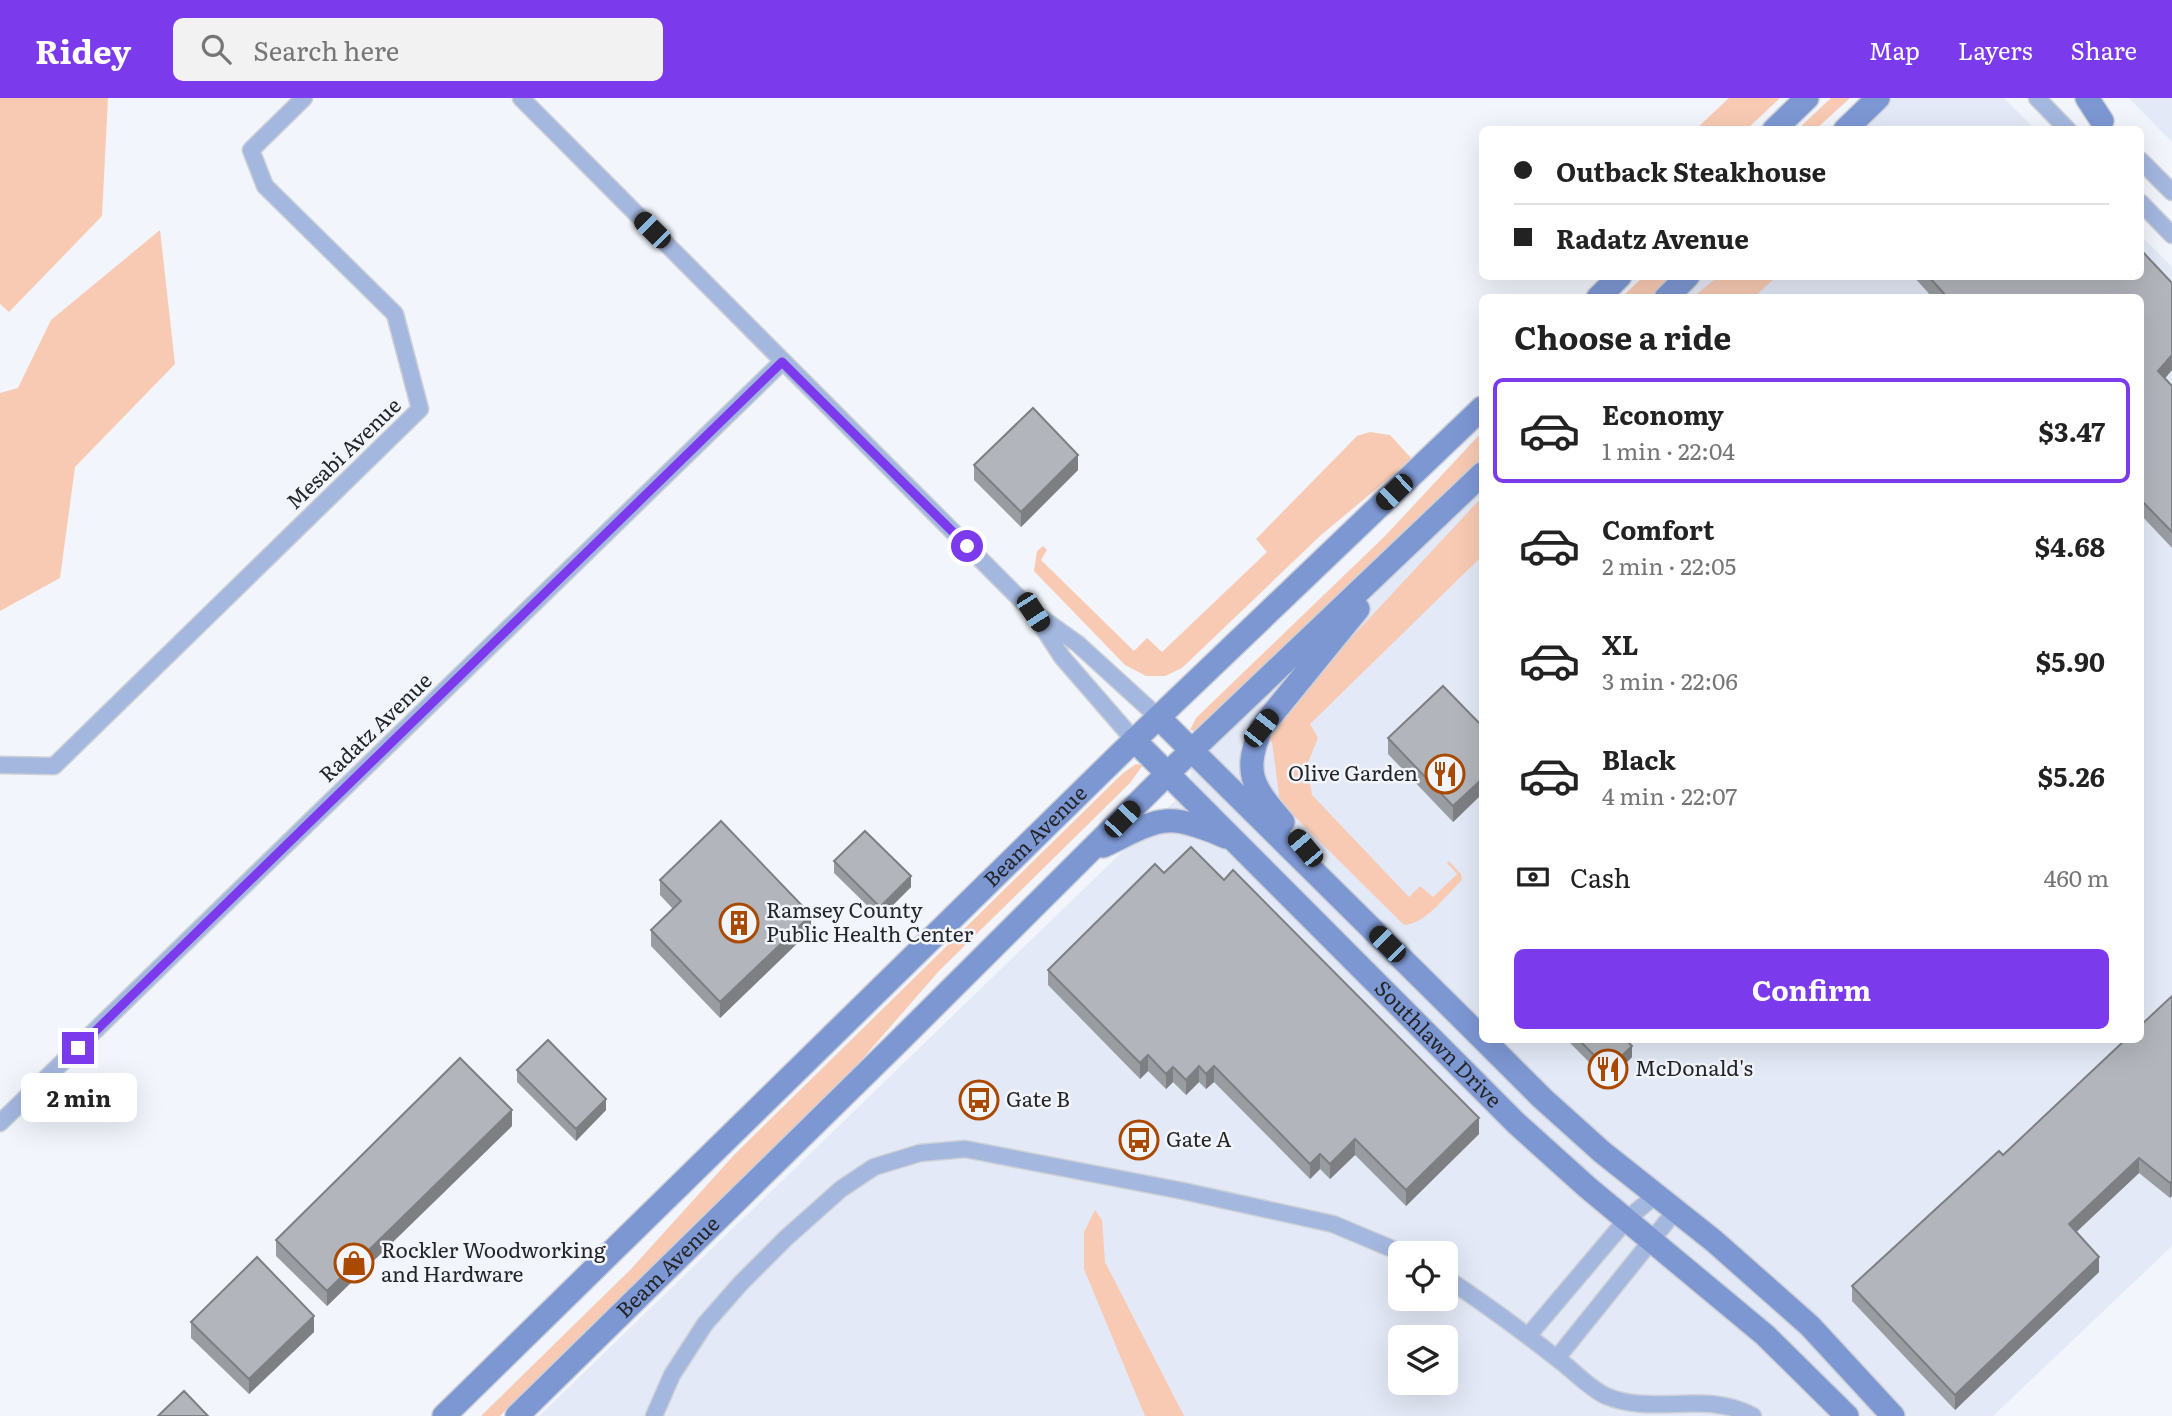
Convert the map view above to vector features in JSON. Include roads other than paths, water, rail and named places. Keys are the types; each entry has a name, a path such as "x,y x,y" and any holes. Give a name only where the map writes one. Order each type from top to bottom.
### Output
{"street":[{"name":"Mesabi Avenue","path":"0,765 54,766 420,410 395,314 265,186 251,150 304,98"},
{"name":"Southlawn Drive","path":"521,98 1033,612 1078,644 1158,717 1479,1035"},
{"path":"1778,126 1807,98"},
{"path":"1852,123 1878,98"},
{"path":"1852,123 1888,98"},
{"path":"2037,98 2064,126"},
{"path":"2080,98 2106,125"},
{"path":"2087,98 2106,125"},
{"path":"2144,164 2172,192"},
{"path":"2144,206 2172,234"},
{"path":"1602,294 1616,280"},
{"path":"1670,294 1684,280"},
{"name":"Radatz Avenue","path":"0,1123 782,362"},
{"name":"Beam Avenue","path":"444,1416 1134,740 1479,411"},
{"name":"Beam Avenue","path":"517,1416 1167,774 1479,477"},
{"path":"1339,897 1305,848 1264,800 1250,770 1252,750 1261,728 1412,542"},
{"name":"Southlawn Drive","path":"1033,612 1062,657 1134,740 1516,1123 1765,1335 1847,1416"},
{"path":"1091,852 1137,830 1167,821 1210,830 1234,841"},
{"name":"Southlawn Drive","path":"1487,1043 1602,1152 1714,1241 1810,1326 1893,1416"},
{"path":"654,1416 672,1376 705,1324 786,1238 841,1189 874,1167 920,1153 965,1149 1304,1216 1354,1231 1388,1247"},
{"path":"1528,1336 1627,1219 1656,1195"},
{"path":"1557,1358 1676,1210"},
{"path":"1458,1286 1605,1395 1648,1405 1725,1405 1753,1416"},
{"path":"528,1416 541,1393"}],"place":[{"name":"Olive Garden","path":"1445,774"},
{"name":"Ramsey County Public Health Center","path":"739,923"},
{"name":"McDonald's","path":"1608,1069"},
{"name":"Gate B","path":"979,1100"},
{"name":"Gate A","path":"1139,1140"},
{"name":"Rockler Woodworking and Hardware","path":"354,1263"}]}
